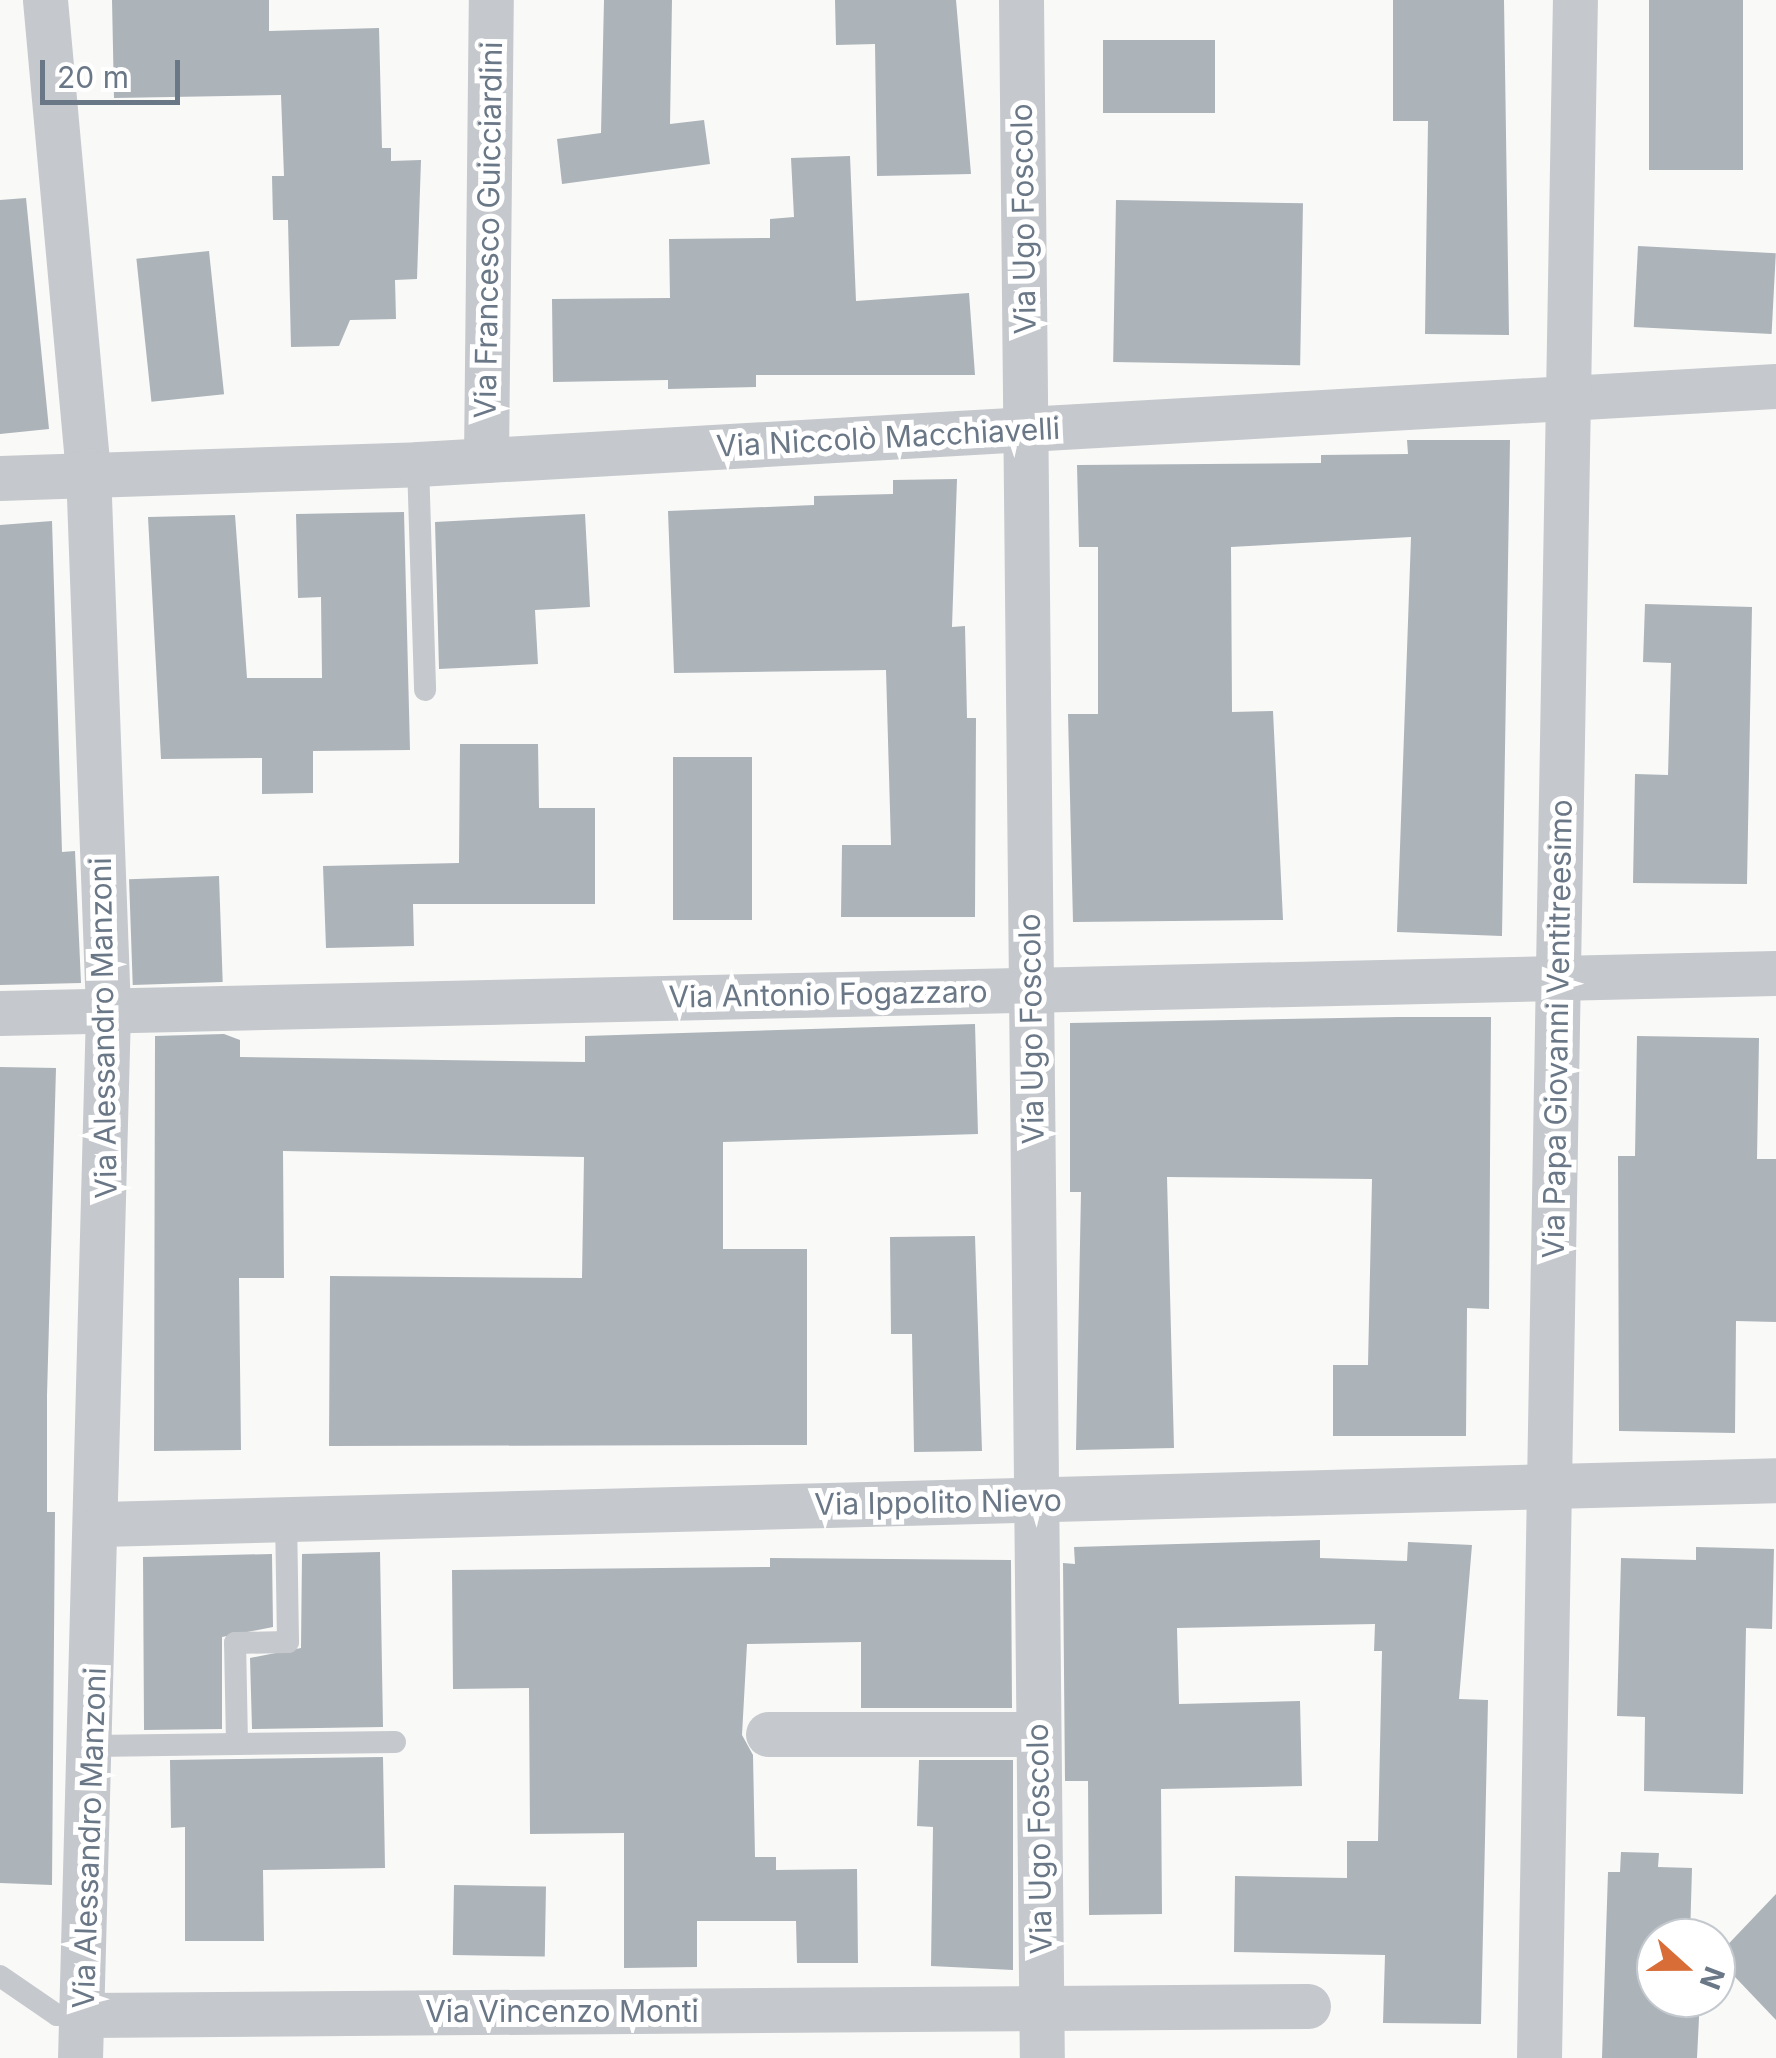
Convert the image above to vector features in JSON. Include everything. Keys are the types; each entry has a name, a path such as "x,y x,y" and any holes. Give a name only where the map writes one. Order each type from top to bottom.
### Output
{"street":[{"name":"Via Alessandro Manzoni","path":"45,0 88,470 108,1011 100,1524 81,2036"},
{"name":"Via Francesco Guicciardini","path":"486,460 492,0"},
{"name":"Via Ugo Foscolo","path":"1021,0 1042,2058"},
{"name":"Via Papa Giovanni Ventitreesimo","path":"1539,2058 1575,0"},
{"name":"Via Niccolò Macchiavelli","path":"0,478 88,470 418,464 1776,386"},
{"name":"Via Antonio Fogazzaro","path":"0,1014 1776,974"},
{"name":"Via Ippolito Nievo","path":"100,1524 1776,1480"},
{"path":"768,1734 1038,1734"},
{"name":"Via Vincenzo Monti","path":"81,2036 1041,2008 1308,2006"}],"lane":[{"path":"418,464 425,690"},
{"path":"237,1744 235,1643 288,1642 286,1519"},
{"path":"93,1746 396,1742"},
{"path":"0,1976 81,2036"}],"building":[{"path":"112,0 269,0 269,31 379,28 382,148 391,148 391,161 421,160 417,279 395,280 396,319 350,320 339,346 291,347 288,220 273,220 272,176 284,176 281,95 114,98"},
{"path":"604,0 672,0 670,124 704,120 710,164 562,184 557,139 601,133"},
{"path":"835,0 956,0 971,174 877,176 875,44 836,45"},
{"path":"1393,0 1504,0 1509,335 1425,334 1428,121 1393,121"},
{"path":"1649,0 1743,0 1743,170 1649,170"},
{"path":"1103,40 1215,40 1215,113 1103,113"},
{"path":"850,156 856,301 969,293 975,375 756,375 756,387 668,389 668,380 553,382 552,299 670,298 669,239 770,238 770,219 794,217 791,158"},
{"path":"26,198 49,429 0,434 0,200"},
{"path":"1116,200 1303,203 1300,365 1113,362"},
{"path":"1638,246 1776,253 1772,334 1634,327"},
{"path":"209,251 224,394 151,402 136,259"},
{"path":"1407,440 1510,440 1502,936 1397,932 1411,537 1231,547 1232,712 1273,711 1283,920 1073,922 1068,714 1098,714 1098,547 1079,547 1077,465 1321,463 1321,455 1408,454"},
{"path":"957,479 952,627 965,626 967,718 976,718 975,917 841,917 842,845 891,845 886,670 674,673 668,511 814,505 814,496 893,494 893,480"},
{"path":"404,512 410,750 313,751 313,793 262,794 262,758 161,759 148,517 235,515 247,678 322,678 321,597 298,598 296,514"},
{"path":"585,514 590,607 535,610 538,664 439,669 435,522"},
{"path":"52,521 62,852 75,851 81,983 0,985 0,525"},
{"path":"1645,604 1752,607 1747,884 1633,883 1635,774 1668,775 1671,663 1643,662"},
{"path":"460,744 538,744 539,808 595,808 595,904 413,904 414,946 326,948 323,866 459,863"},
{"path":"673,757 752,757 752,920 673,920"},
{"path":"219,876 223,982 133,985 129,879"},
{"path":"1491,1017 1489,1309 1467,1308 1466,1436 1333,1436 1333,1365 1368,1365 1372,1179 1167,1177 1174,1448 1076,1450 1081,1192 1070,1192 1070,1023"},
{"path":"975,1024 978,1134 723,1142 723,1249 807,1249 807,1445 329,1446 330,1276 582,1278 584,1157 283,1151 284,1278 239,1278 241,1450 154,1451 155,1036 224,1034 240,1040 240,1057 585,1062 585,1036"},
{"path":"1637,1036 1759,1038 1757,1159 1776,1159 1776,1322 1736,1321 1735,1433 1619,1431 1618,1156 1635,1156"},
{"path":"0,1067 56,1068 47,1396 47,1512 55,1512 52,1885 0,1883"},
{"path":"975,1236 982,1451 914,1452 912,1334 891,1334 890,1237"},
{"path":"1320,1540 1320,1558 1407,1561 1408,1542 1472,1545 1459,1699 1488,1700 1481,2024 1383,2023 1385,1955 1234,1952 1235,1876 1347,1878 1347,1841 1378,1841 1382,1651 1374,1651 1375,1624 1177,1628 1179,1704 1300,1701 1302,1786 1161,1789 1162,1914 1089,1915 1088,1781 1065,1781 1063,1563 1075,1564 1074,1547"},
{"path":"1696,1547 1774,1549 1772,1629 1746,1628 1743,1794 1644,1791 1645,1717 1617,1716 1621,1558 1696,1560"},
{"path":"380,1552 383,1727 252,1729 250,1658 301,1648 302,1554"},
{"path":"272,1554 273,1627 222,1637 222,1729 144,1730 143,1557"},
{"path":"770,1558 1011,1560 1012,1708 861,1708 861,1642 747,1644 742,1735 753,1755 755,1857 776,1857 776,1870 857,1869 858,1963 797,1963 796,1921 697,1921 697,1967 624,1968 624,1833 530,1834 529,1688 453,1689 452,1570 770,1567"},
{"path":"383,1757 385,1868 263,1870 264,1941 185,1941 185,1827 171,1828 170,1760"},
{"path":"919,1760 1013,1760 1013,1970 931,1966 933,1827 917,1826"},
{"path":"1621,1852 1659,1853 1658,1867 1692,1868 1691,1918 1636,1918 1636,2018 1699,2018 1697,2058 1602,2058 1608,1872 1620,1872"},
{"path":"454,1885 546,1887 545,1957 453,1955"},
{"path":"1776,1894 1776,2020 1736,1978 1736,1936"}]}
